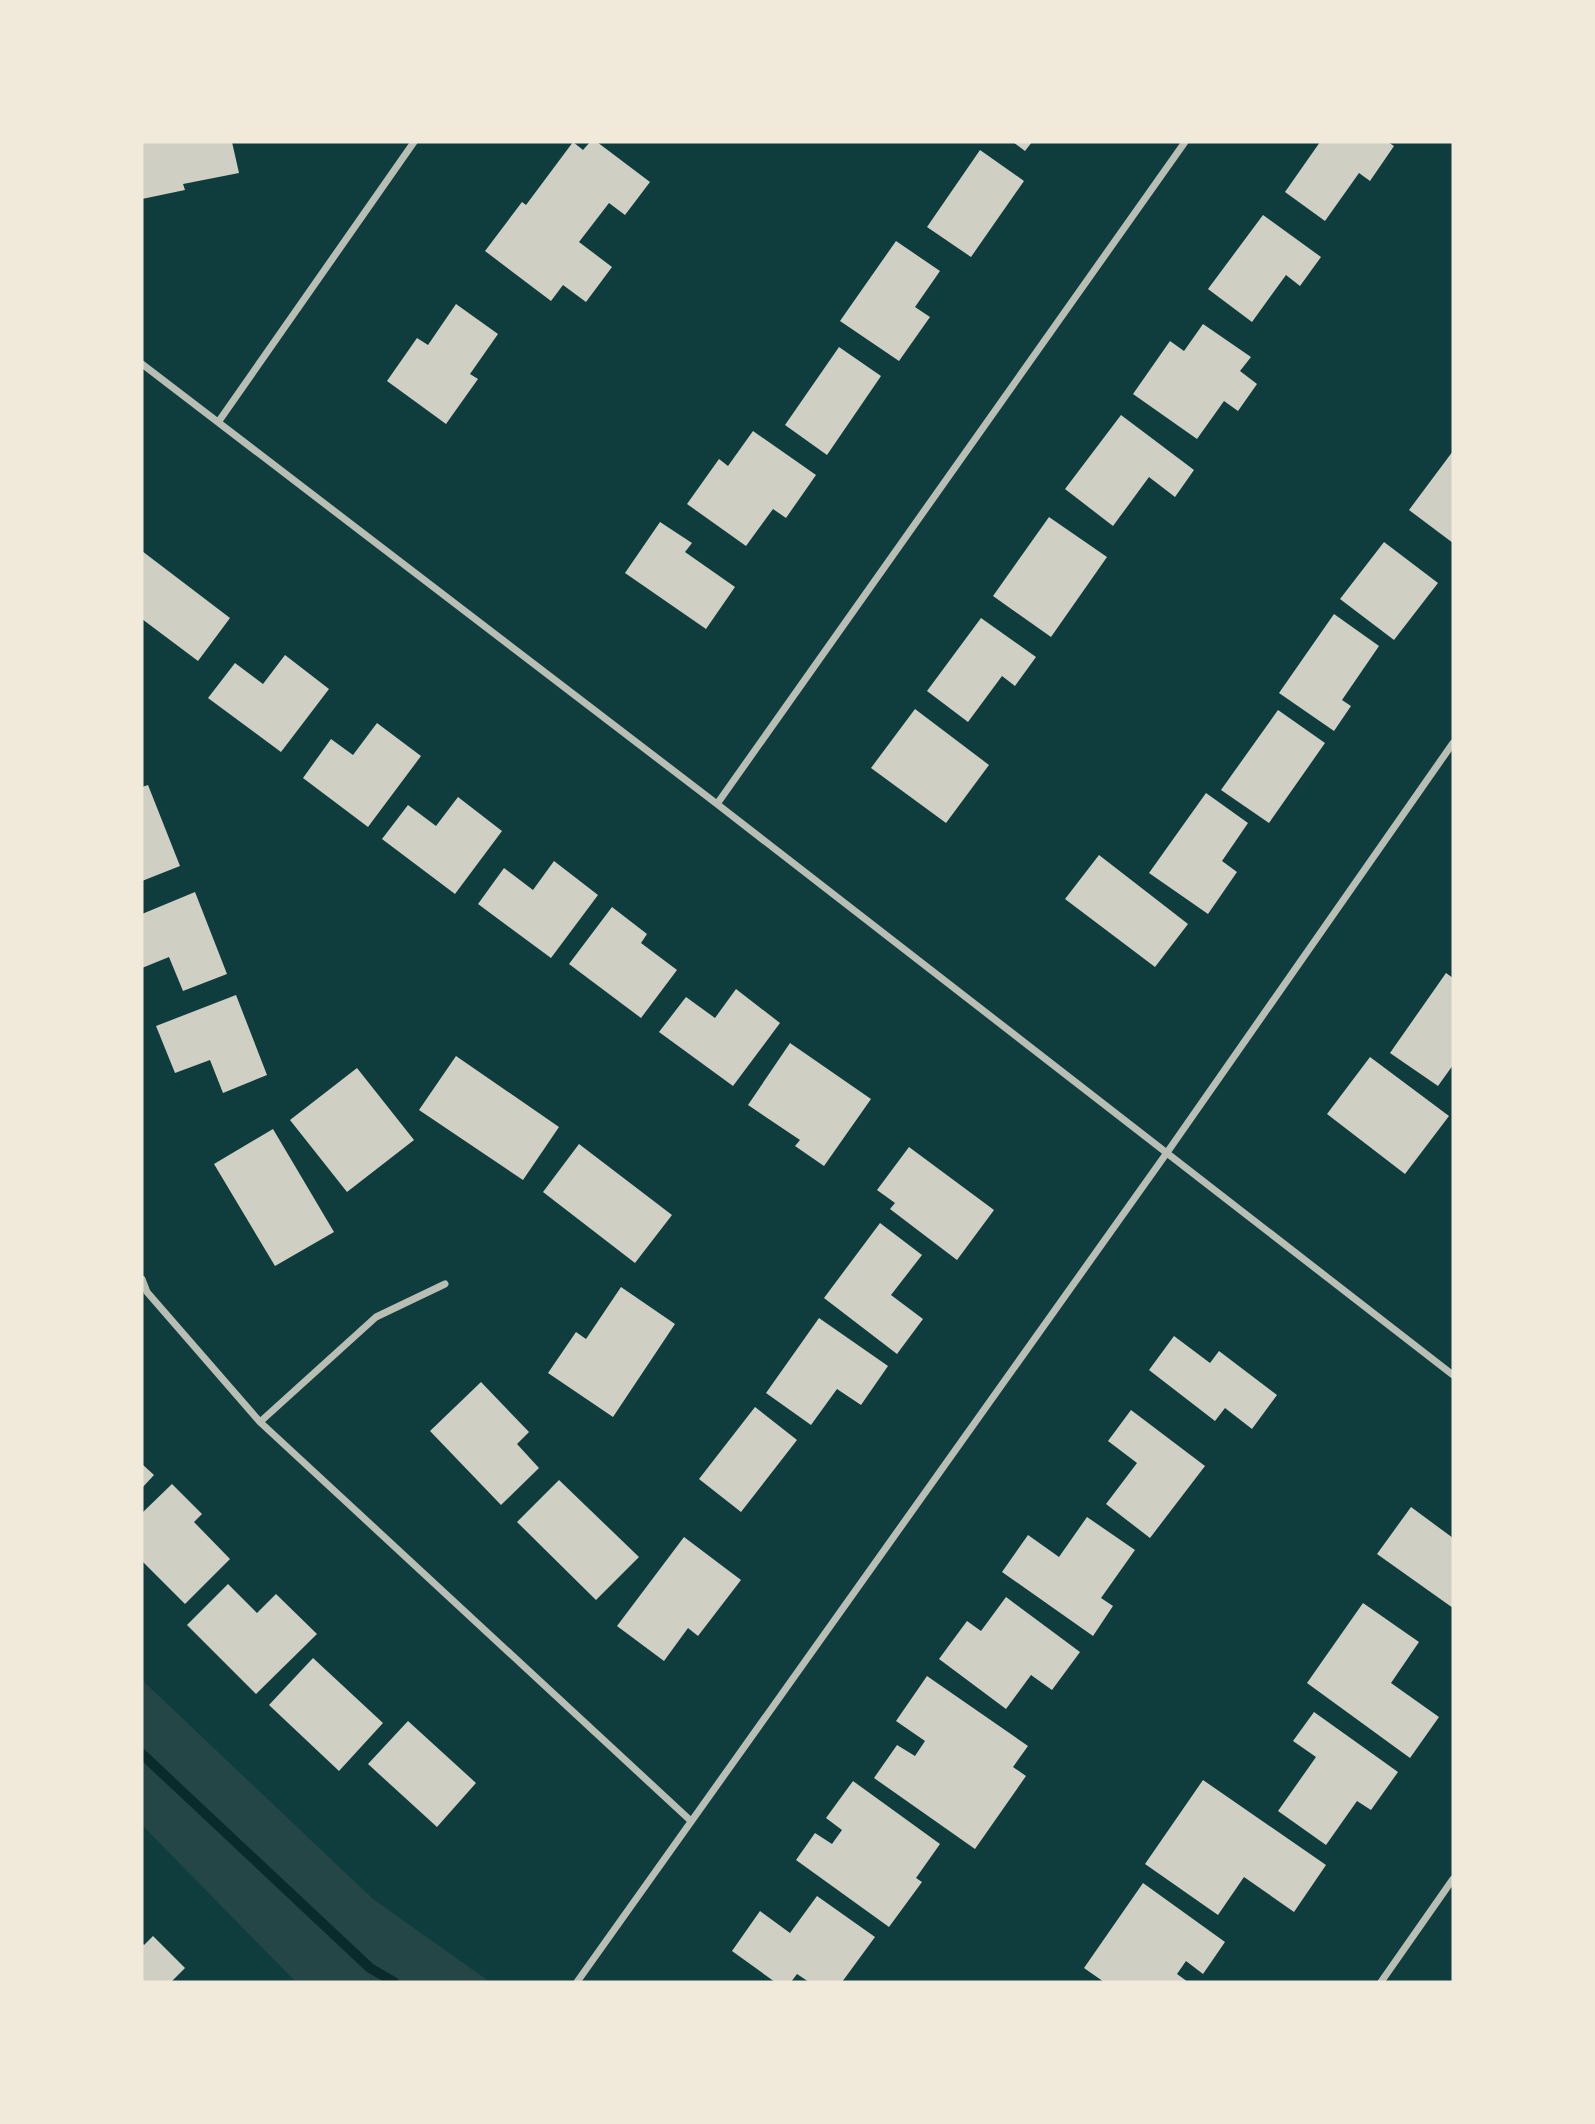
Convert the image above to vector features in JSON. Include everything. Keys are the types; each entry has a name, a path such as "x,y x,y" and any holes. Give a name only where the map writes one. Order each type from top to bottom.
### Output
{"street":[{"path":"219,421 414,142"},
{"path":"717,804 1185,142"},
{"path":"142,364 717,804 1453,1376"},
{"path":"577,1982 1166,1154 1453,743"},
{"path":"142,1279 147,1292 260,1422 691,1821"},
{"path":"260,1422 376,1317 445,1284"},
{"path":"1381,1982 1453,1879"}],"shaded area":[{"path":"142,1680 373,1899 490,1982 296,1982 142,1825"}],"building":[{"path":"142,142 232,142 239,173 183,184 185,190 142,199"},
{"path":"573,142 583,150 590,142 597,142 650,182 625,215 609,203 579,242 612,267 586,302 563,285 551,301 485,251 522,202 526,205"},
{"path":"1013,142 1032,142 1025,151"},
{"path":"1320,142 1388,142 1394,146 1370,181 1359,173 1325,221 1285,192"},
{"path":"980,150 1024,181 971,257 927,227"},
{"path":"1263,215 1321,257 1300,286 1286,275 1252,322 1208,289"},
{"path":"896,241 940,271 915,307 930,317 899,361 840,321"},
{"path":"456,304 498,334 470,374 478,379 446,424 387,381 417,338 428,345"},
{"path":"1203,324 1251,357 1240,371 1257,384 1238,411 1224,401 1197,439 1133,394 1170,341 1184,351"},
{"path":"839,347 881,376 827,455 785,425"},
{"path":"1121,415 1194,470 1175,497 1149,477 1113,526 1065,489"},
{"path":"753,431 816,475 786,518 773,509 746,546 687,504 719,459 728,466"},
{"path":"1453,451 1453,543 1409,510"},
{"path":"1049,517 1107,557 1051,637 993,596"},
{"path":"660,522 692,543 685,552 735,587 706,629 625,573"},
{"path":"1384,542 1438,583 1394,640 1340,599"},
{"path":"142,551 230,618 198,661 142,619"},
{"path":"1334,614 1379,646 1342,700 1351,706 1334,731 1279,693"},
{"path":"981,618 1036,657 1015,686 1002,676 968,722 927,691"},
{"path":"285,655 329,689 281,752 208,698 235,663 263,684"},
{"path":"915,709 989,765 946,823 871,768"},
{"path":"1278,710 1325,743 1269,823 1221,790"},
{"path":"377,723 421,756 368,827 303,778 331,739 353,755"},
{"path":"148,785 180,866 142,881 142,787"},
{"path":"1206,793 1248,823 1222,861 1237,872 1208,914 1149,873"},
{"path":"458,797 502,831 455,894 382,839 408,805 436,826"},
{"path":"1099,855 1188,924 1155,967 1065,899"},
{"path":"554,861 598,895 551,958 478,904 504,868 533,890"},
{"path":"195,892 227,974 183,991 169,957 142,968 142,914"},
{"path":"612,907 647,934 641,943 677,970 641,1018 569,964"},
{"path":"1446,973 1453,978 1453,1065 1438,1086 1390,1053"},
{"path":"736,989 780,1023 733,1086 659,1032 686,997 715,1018"},
{"path":"236,995 267,1075 223,1093 210,1060 175,1073 156,1026"},
{"path":"790,1043 871,1099 824,1166 795,1146 800,1140 748,1105"},
{"path":"456,1056 559,1127 523,1180 419,1110"},
{"path":"1370,1057 1449,1116 1405,1174 1327,1114"},
{"path":"357,1068 414,1140 347,1192 290,1120"},
{"path":"273,1129 334,1232 275,1266 214,1164"},
{"path":"579,1144 672,1215 635,1263 543,1192"},
{"path":"909,1147 994,1210 957,1260 890,1209 895,1203 877,1190"},
{"path":"880,1223 922,1255 891,1295 923,1319 897,1354 824,1298"},
{"path":"621,1287 675,1324 613,1417 548,1373 576,1332 586,1339"},
{"path":"819,1318 888,1366 861,1405 837,1389 811,1425 766,1393"},
{"path":"1174,1336 1210,1363 1219,1351 1277,1395 1252,1429 1225,1408 1215,1421 1149,1370"},
{"path":"481,1382 529,1432 517,1444 539,1468 501,1505 430,1431"},
{"path":"755,1407 797,1440 741,1512 699,1479"},
{"path":"1131,1410 1205,1466 1150,1538 1106,1504 1137,1463 1108,1441"},
{"path":"142,1464 154,1475 142,1488"},
{"path":"559,1480 639,1557 596,1600 517,1522"},
{"path":"172,1484 202,1514 194,1522 230,1559 185,1604 142,1561 142,1513"},
{"path":"1411,1507 1453,1538 1453,1608 1377,1554"},
{"path":"1087,1517 1135,1550 1101,1598 1113,1606 1093,1636 1002,1572 1028,1535 1059,1557"},
{"path":"684,1537 741,1580 698,1636 688,1628 664,1661 617,1626"},
{"path":"228,1584 257,1613 276,1594 317,1634 256,1694 187,1625"},
{"path":"1006,1597 1080,1652 1052,1690 1031,1675 1006,1709 939,1659 967,1621 981,1631"},
{"path":"1363,1603 1419,1642 1391,1683 1439,1717 1410,1758 1307,1683"},
{"path":"313,1658 383,1723 339,1771 269,1705"},
{"path":"927,1676 1028,1746 1013,1767 1026,1776 975,1849 874,1778 897,1745 915,1756 925,1741 896,1721"},
{"path":"1314,1712 1398,1772 1371,1810 1357,1801 1326,1845 1278,1811 1316,1757 1293,1741"},
{"path":"408,1721 476,1783 437,1827 368,1764"},
{"path":"1203,1780 1326,1865 1294,1912 1244,1877 1218,1915 1145,1864"},
{"path":"853,1781 940,1844 916,1878 922,1882 889,1927 796,1860 815,1833 832,1844 842,1830 826,1818"},
{"path":"1143,1883 1225,1942 1203,1974 1186,1961 1177,1974 1188,1982 1104,1982 1084,1968"},
{"path":"817,1896 875,1937 842,1982 809,1982 797,1974 791,1982 775,1982 732,1951 760,1911 790,1933"},
{"path":"153,1936 185,1968 171,1982 142,1982 142,1943 144,1945"}],"waterway":[{"path":"142,1754 370,1968 394,1982"}]}
